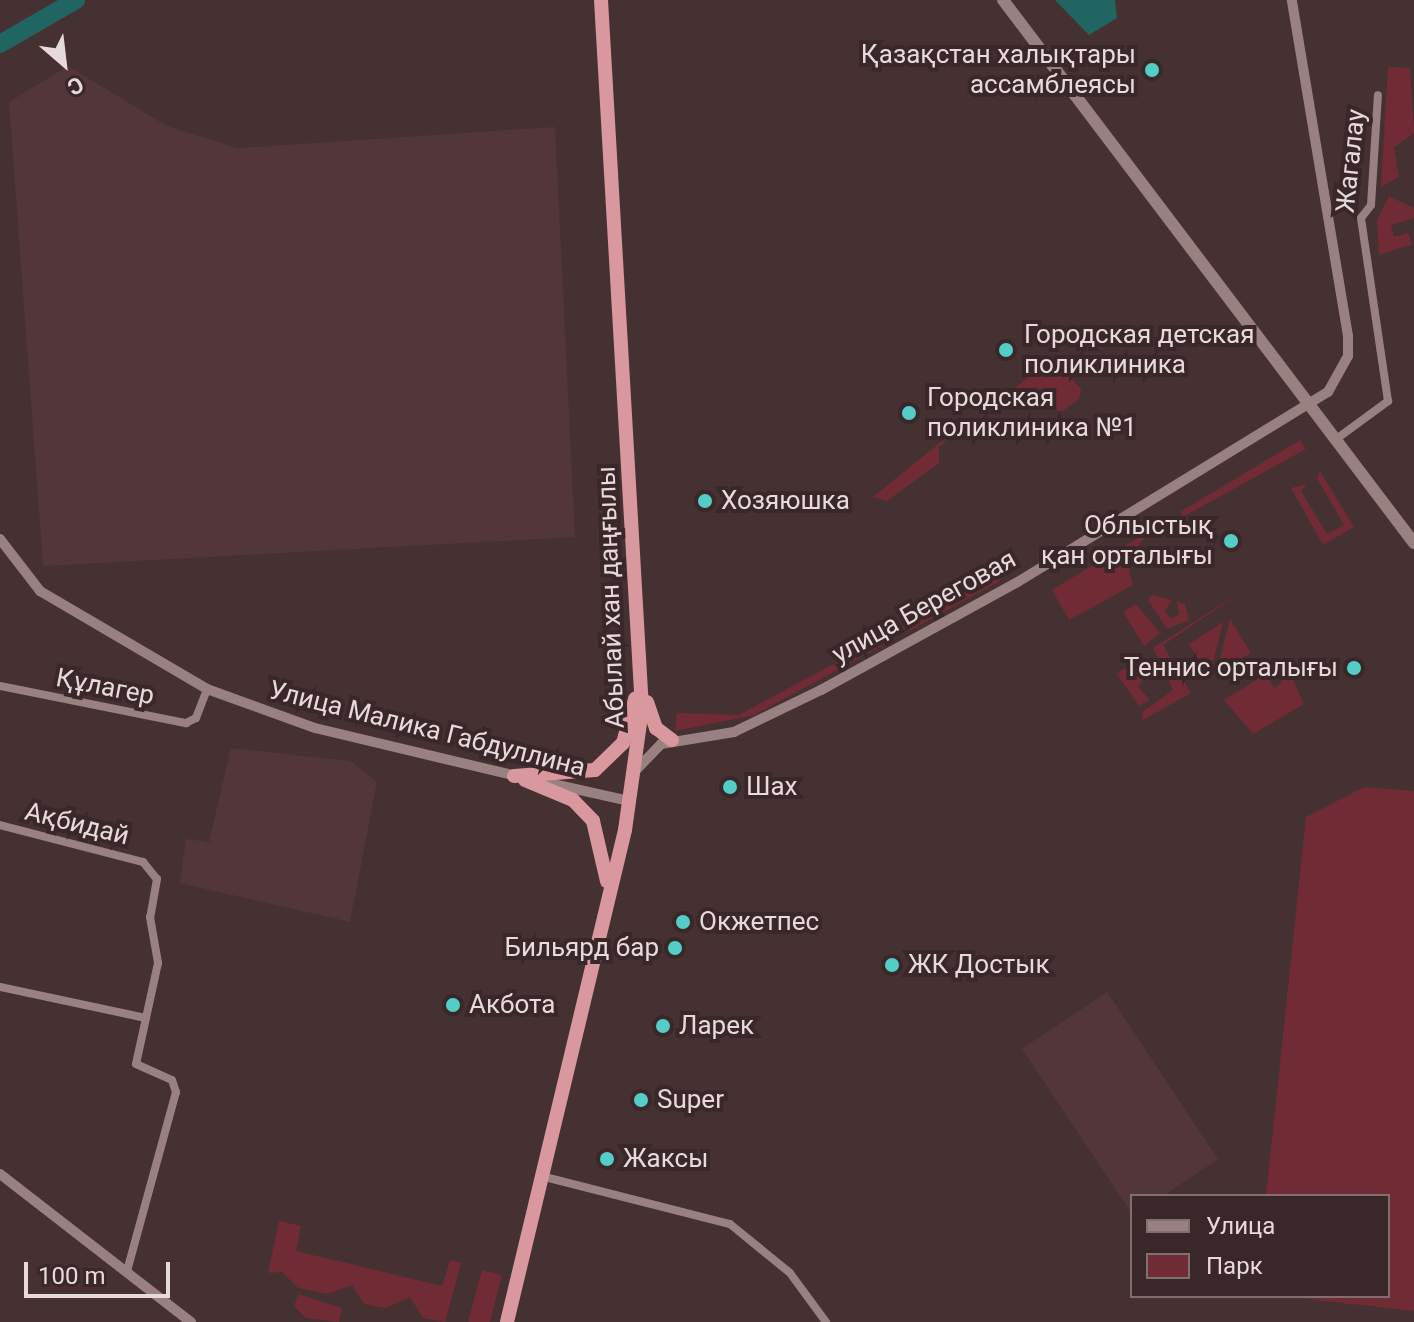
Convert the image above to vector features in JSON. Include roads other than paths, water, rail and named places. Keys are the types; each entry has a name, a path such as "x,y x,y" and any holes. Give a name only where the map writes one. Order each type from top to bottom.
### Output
{"highway":[{"name":"Абылай хан даңғылы","path":"507,1322 605,912 634,775 641,670 601,0"},
{"path":"641,670 653,723 672,740"},
{"path":"514,776 575,776 607,761 628,734 641,670"},
{"path":"514,776 573,800 593,821 606,861 605,912"}],"main road":[{"path":"1003,0 1414,543"}],"street":[{"name":"улица Береговая","path":"672,740 734,732 807,697 1309,407 1341,375 1348,336 1292,0"},
{"name":"Жагалау","path":"1335,440 1388,401 1361,218 1371,205 1378,95"},
{"name":"Улица Малика Габдуллина","path":"0,539 40,591 207,689 315,728 630,801"},
{"name":"Құлагер","path":"0,686 186,723 198,715 207,689"},
{"path":"634,775 647,752 672,740"},
{"name":"Ақбидай","path":"0,825 143,862 157,879 150,917 158,963 146,1018"},
{"path":"0,987 146,1018 138,1067 172,1080 176,1092 127,1271"},
{"path":"0,1174 191,1322"},
{"path":"541,1176 730,1224 790,1273 826,1322"}],"water":[{"path":"1055,0 1115,0 1117,18 1089,35"}],"waterway":[{"path":"0,44 76,0"}],"place":[{"name":"Қазақстан халықтары ассамблеясы","path":"1152,70"},
{"name":"Городская детская поликлиника","path":"1006,350"},
{"name":"Городская поликлиника №1","path":"909,413"},
{"name":"Хозяюшка","path":"705,501"},
{"name":"Облыстық қан орталығы","path":"1231,541"},
{"name":"Теннис орталығы","path":"1354,668"},
{"name":"Шах","path":"730,787"},
{"name":"Окжетпес","path":"683,922"},
{"name":"Бильярд бар","path":"675,948"},
{"name":"ЖК Достык","path":"892,965"},
{"name":"Акбота","path":"453,1005"},
{"name":"Ларек","path":"663,1026"},
{"name":"Super","path":"641,1100"},
{"name":"Жаксы","path":"607,1159"}]}
